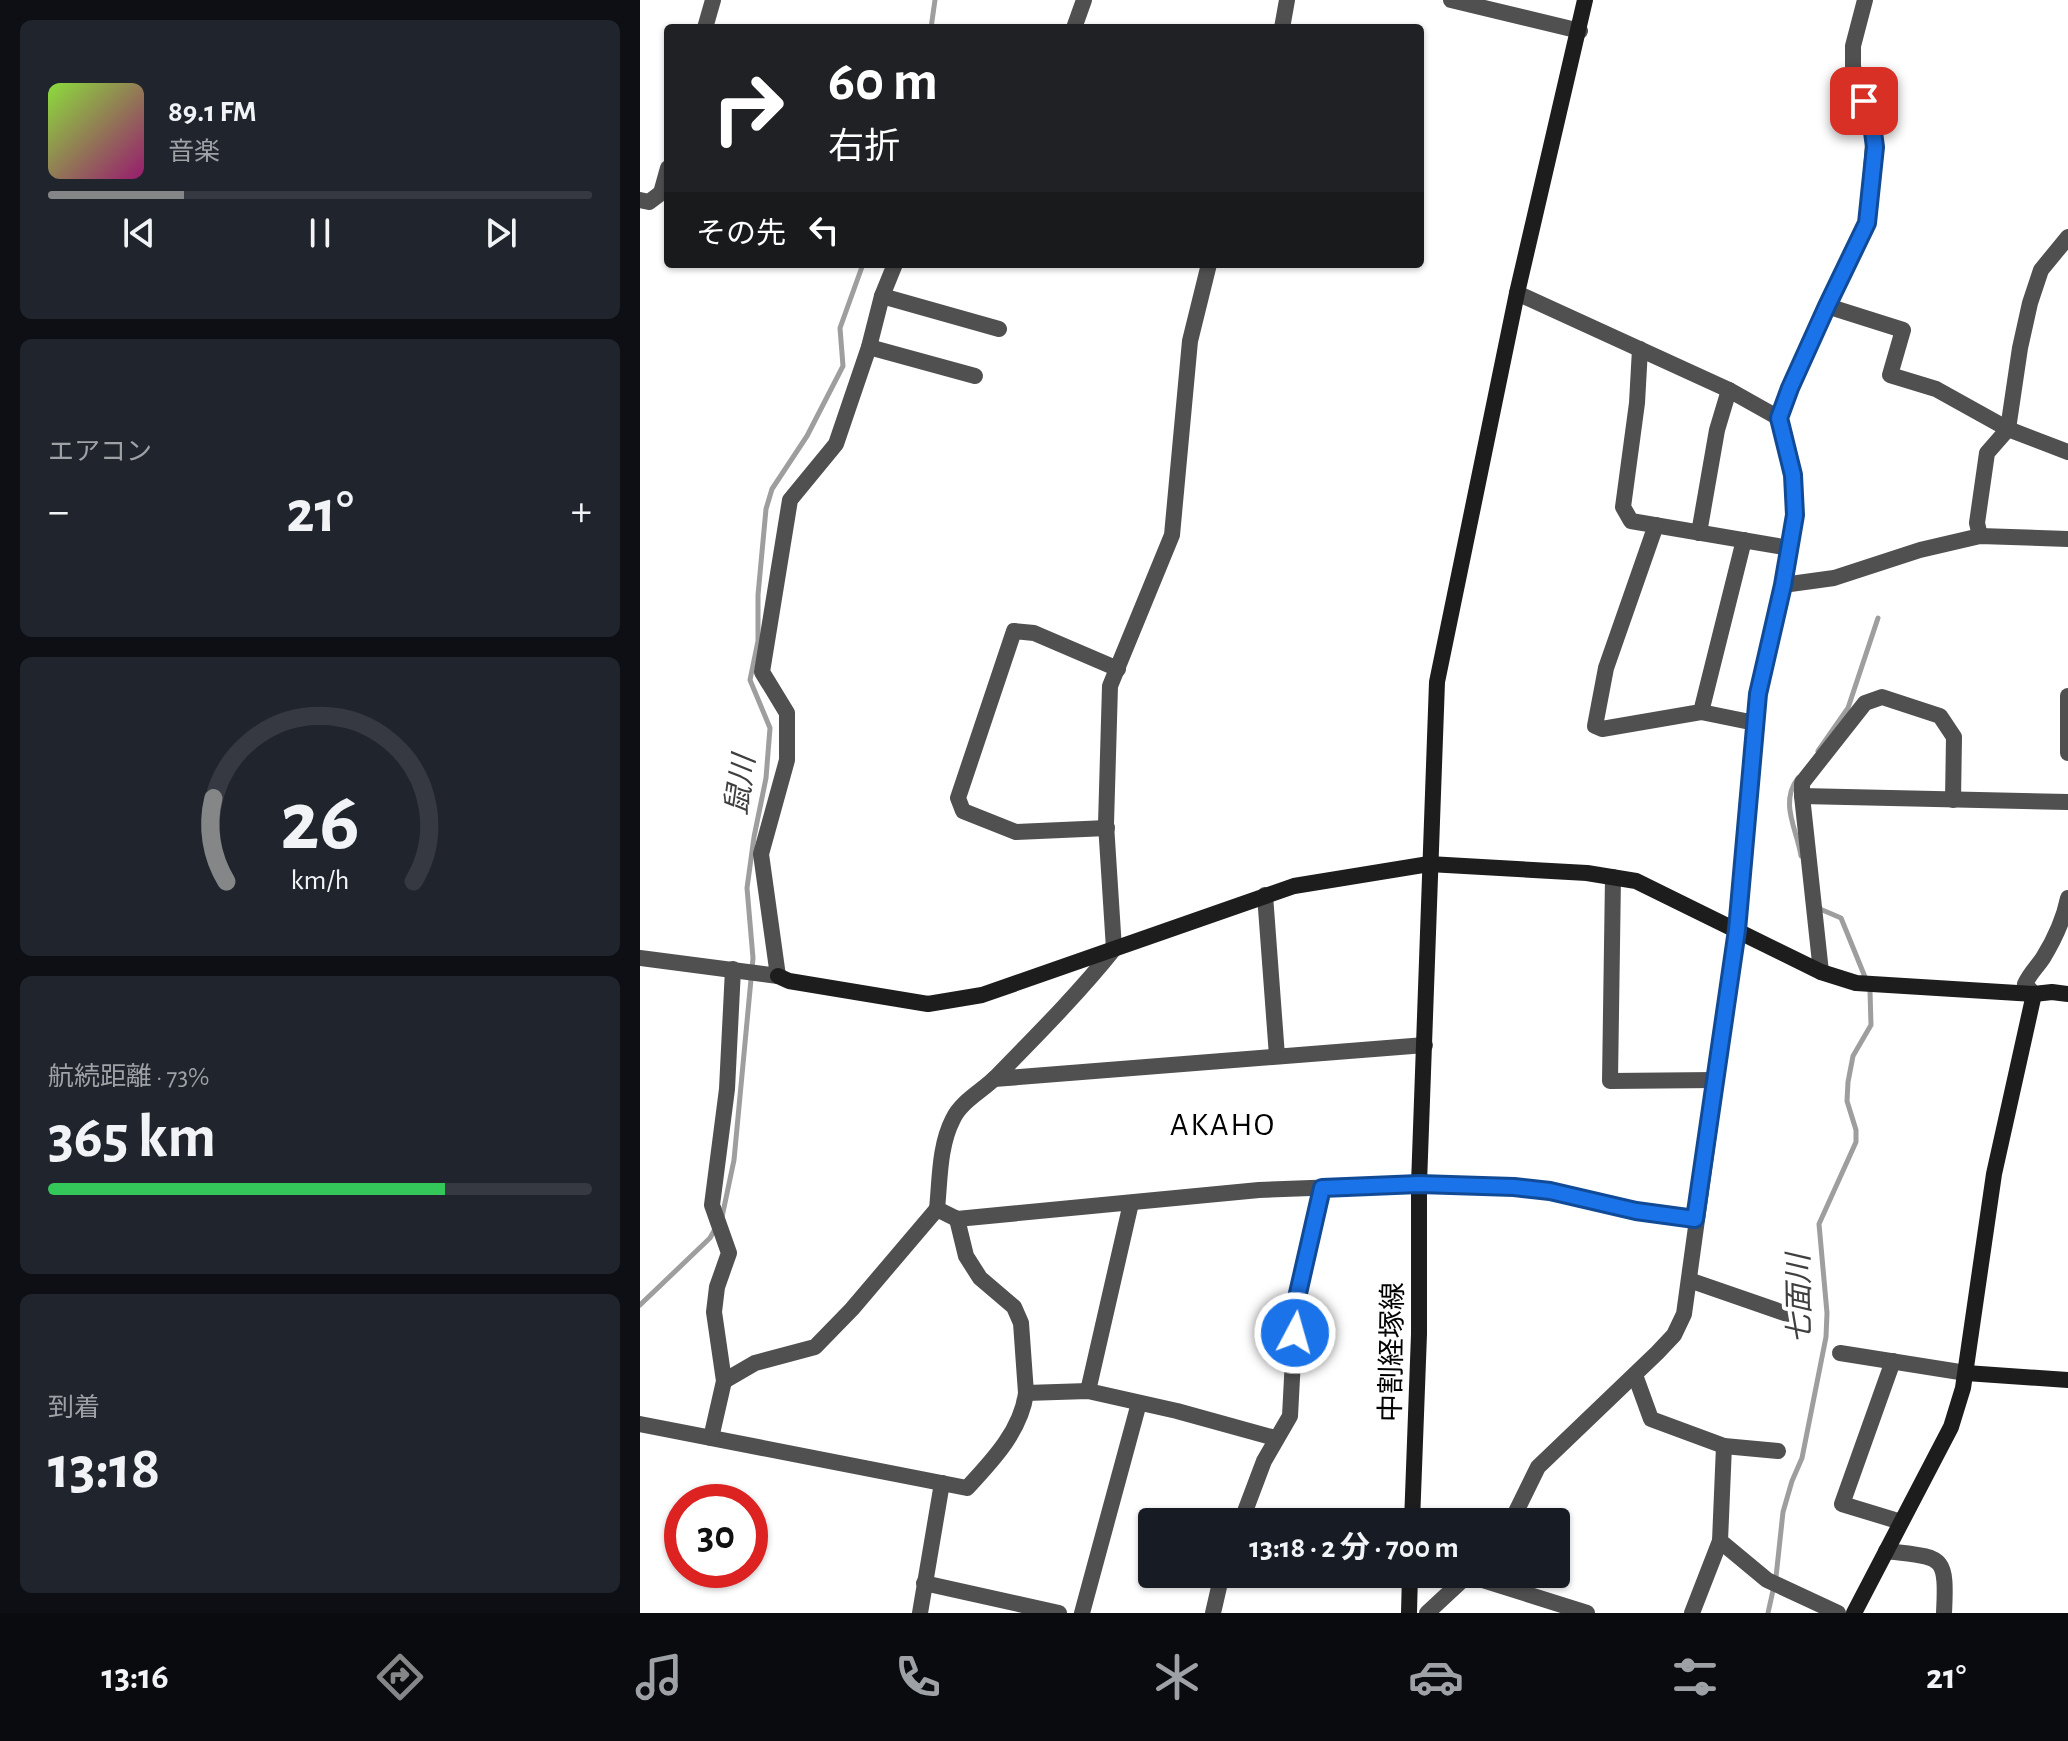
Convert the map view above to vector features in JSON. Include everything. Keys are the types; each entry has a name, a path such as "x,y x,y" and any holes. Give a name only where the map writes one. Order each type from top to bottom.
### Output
{"street":[{"path":"706,24 713,0"},
{"path":"1075,24 1084,0"},
{"path":"1283,24 1287,0"},
{"path":"1451,0 1580,31"},
{"name":"中割経塚線","path":"1413,1508 1419,1334 1419,1184 1437,682 1517,293 1585,0"},
{"path":"1518,1508 1538,1467 1674,1335 1684,1314 1737,930 1762,668 1783,585 1795,515 1793,475 1779,418 1867,223 1871,203 1874,132 1853,67 1853,46 1865,0"},
{"path":"640,200 649,202 661,193 664,182"},
{"path":"1980,536 1977,523 1987,453 2008,429 2030,303 2041,270 2068,237"},
{"path":"770,975 761,854 787,760 787,713 762,672 790,500 836,444 893,268"},
{"path":"724,1381 755,1363 815,1347 852,1309 937,1209 942,1155 956,1112 994,1079 1114,949 1107,828 1110,686 1172,535 1190,341 1208,268"},
{"path":"1517,293 1729,390 1779,418"},
{"path":"882,296 999,329"},
{"path":"1827,306 1903,330 1890,375 1936,389 2008,429 2068,452"},
{"path":"869,347 975,376"},
{"path":"1640,349 1637,403 1623,507 1631,521 1789,548"},
{"path":"1699,533 1717,430 1729,390"},
{"path":"1656,525 1606,668 1595,726 1602,729 1701,712 1755,723"},
{"path":"1783,585 1834,578 1920,550 1980,536 2068,539"},
{"path":"1701,712 1744,540"},
{"path":"1107,828 1016,832 963,811 958,798 1014,631 1034,633 1118,669"},
{"path":"2068,696 2068,753"},
{"path":"1821,972 1802,783 1865,703 1882,697 1940,716 1954,737 1953,800"},
{"path":"1802,796 2068,802"},
{"path":"640,958 737,969 789,981 928,1004 982,995 1294,886 1429,864 1521,868 1636,881 1821,972 1856,983 2068,994"},
{"path":"1613,877 1610,1081 1715,1080"},
{"path":"1265,895 1277,1056"},
{"path":"2034,994 2025,984 2032,969 2042,960 2064,916 2068,898"},
{"path":"711,1438 724,1381 714,1312 717,1287 729,1253 712,1205 727,1089 737,969"},
{"path":"1854,1613 1951,1427 1966,1373 1994,1174 2034,994"},
{"path":"994,1079 1425,1045"},
{"path":"937,1209 957,1219 1259,1190 1419,1184 1550,1191 1636,1211 1695,1219"},
{"path":"1247,1508 1275,1438 1290,1416 1296,1302 1322,1188"},
{"path":"1088,1391 1131,1203"},
{"path":"640,1424 967,1488 1011,1435 1025,1404 1026,1393 1021,1323 1014,1307 980,1278 966,1256 957,1219"},
{"path":"1689,1280 1787,1314"},
{"path":"1840,1353 1966,1373 2068,1380"},
{"path":"1893,1361 1842,1504 1901,1522"},
{"path":"1635,1375 1651,1419 1724,1446 1778,1451"},
{"path":"1026,1393 1088,1391 1275,1438"},
{"path":"1082,1613 1139,1403"},
{"path":"1692,1613 1720,1541 1724,1446"},
{"path":"920,1613 942,1483"},
{"path":"1720,1541 1767,1580 1838,1613"},
{"path":"1886,1551 1937,1560 1946,1577 1944,1613"},
{"path":"924,1583 1059,1613"},
{"path":"1213,1613 1219,1588"},
{"path":"1409,1613 1410,1588"},
{"path":"1427,1613 1454,1588"},
{"path":"1509,1588 1587,1613"}],"waterway":[{"name":"鼠川","path":"932,24 935,0"},
{"name":"鼠川","path":"722,1217 734,1160 753,958 747,888 766,778 770,728 750,680 758,641 758,595 766,509 772,489 807,436 843,366 840,328 862,268"},
{"name":"七面川","path":"1818,751 1848,708 1878,618"},
{"name":"七面川","path":"1798,778 1790,797 1790,807 1801,856"},
{"name":"七面川","path":"1820,909 1841,918 1865,977"},
{"name":"七面川","path":"1768,1613 1776,1577 1783,1512 1802,1458 1826,1337 1827,1313 1819,1224 1856,1142 1856,1130 1847,1101 1848,1082 1853,1056 1871,1025 1870,991"},
{"name":"鼠川","path":"640,1305 710,1238 715,1229"}],"district":[{"name":"AKAHO","path":"1223,1124"}],"route":[{"path":"1295,1333 1296,1302 1322,1188 1419,1184 1514,1187 1695,1219 1737,930 1758,694 1783,585 1795,515 1793,475 1779,418 1867,223 1875,147 1871,117 1864,101"}]}
